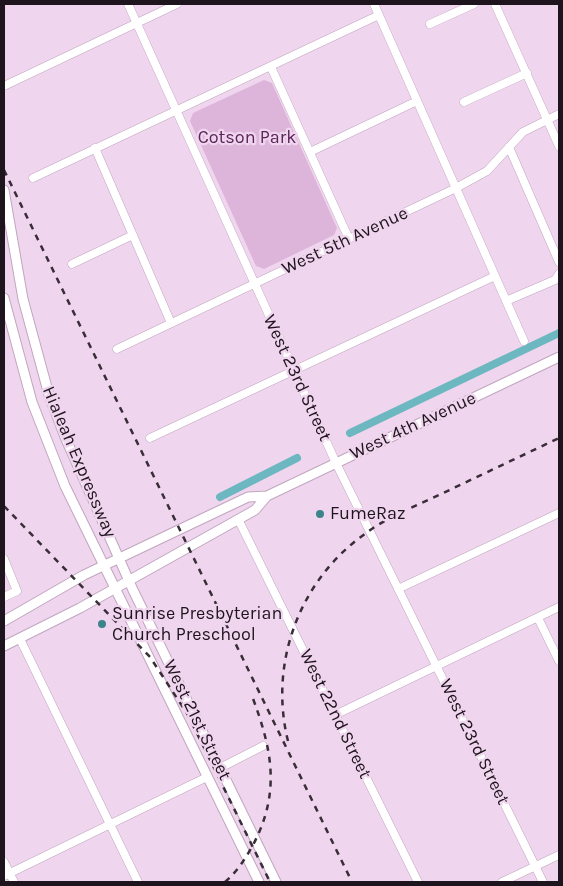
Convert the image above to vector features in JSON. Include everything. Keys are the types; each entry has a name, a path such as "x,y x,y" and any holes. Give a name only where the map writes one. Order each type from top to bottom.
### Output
{"main road":[{"name":"Hialeah Expressway","path":"4,190 11,239 23,299 49,395 82,478 119,558"},
{"name":"Hialeah Expressway","path":"4,298 20,362 38,419 65,486 104,566"},
{"name":"West 4th Avenue","path":"4,621 119,558 248,497 267,496 559,357"},
{"name":"West 4th Avenue","path":"4,646 115,588 255,510 267,496"},
{"name":"West 21st Street","path":"119,558 276,882"},
{"name":"West 21st Street","path":"104,566 259,882"}],"street":[{"name":"West 23rd Street","path":"128,4 336,463 543,882"},
{"path":"4,86 177,4"},
{"path":"374,4 524,341"},
{"path":"430,24 474,4"},
{"path":"495,4 559,146"},
{"path":"33,178 379,15"},
{"path":"271,67 349,239"},
{"path":"464,102 526,73"},
{"path":"310,152 417,101"},
{"name":"West 5th Avenue","path":"117,349 456,188 487,171 523,132 559,114"},
{"path":"509,147 559,262"},
{"path":"94,148 171,323"},
{"path":"72,264 133,235"},
{"path":"506,301 555,280 559,274"},
{"path":"150,438 495,276"},
{"path":"398,589 559,513"},
{"name":"West 22nd Street","path":"238,519 418,882"},
{"path":"4,559 17,591 4,597"},
{"path":"335,715 559,607"},
{"path":"538,618 559,662"},
{"path":"20,639 138,882"},
{"path":"220,768 263,746"},
{"path":"6,874 207,776"},
{"path":"502,882 559,855"},
{"path":"4,862 6,874 14,882"}],"green space":[{"name":"Cotson Park","path":"264,80 272,83 337,228 334,235 264,269 256,266 190,121 193,113"}],"waterway":[{"path":"350,433 559,333"},
{"path":"220,497 297,458"}],"railway":[{"path":"4,170 352,882"},
{"path":"288,741 283,712 286,655 305,601 321,577 340,555 362,536 390,518 559,438"},
{"path":"4,506 150,657 188,715 270,882"},
{"path":"225,882 240,865 253,845 262,826 270,789 270,771 265,734 252,696"}],"place":[{"name":"FumeRaz","path":"320,514"},
{"name":"Sunrise Presbyterian Church Preschool","path":"102,624"}]}
